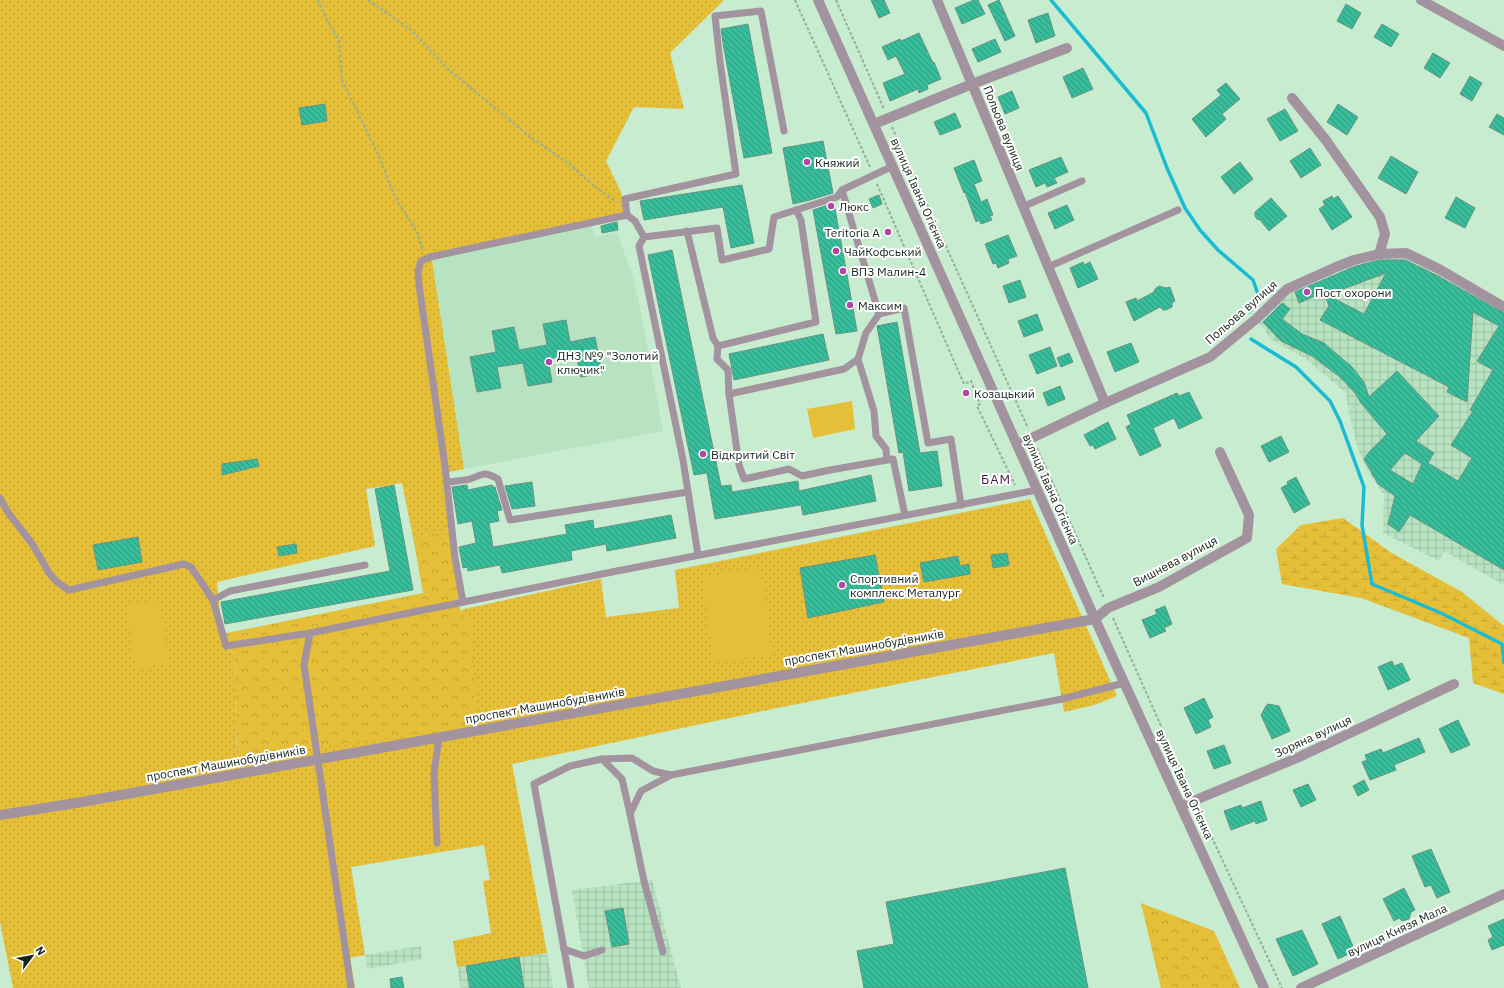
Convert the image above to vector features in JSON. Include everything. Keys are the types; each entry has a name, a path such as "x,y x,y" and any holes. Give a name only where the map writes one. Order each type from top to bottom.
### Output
{"street":[{"name":"вулиця Івана Огієнка","path":"818,0 1095,619 1264,988"},
{"name":"Польова вулиця","path":"937,0 1105,403"},
{"path":"1421,0 1504,46"},
{"path":"874,124 972,84 1067,48"},
{"path":"1292,98 1325,139 1380,217 1385,234 1379,254"},
{"name":"Польова вулиця","path":"1017,445 1105,403 1210,357 1256,319 1287,289 1354,260 1379,254 1406,253 1439,269 1504,307"},
{"name":"Вишнева вулиця","path":"1095,619 1108,608 1159,587 1247,538 1249,515 1220,452"},
{"name":"проспект Машинобудівників","path":"0,815 82,802 1095,619"},
{"name":"Зоряна вулиця","path":"1180,806 1297,758 1454,684"},
{"name":"вулиця Князя Мала","path":"1301,988 1504,894"}],"lane":[{"path":"644,236 635,221 627,214 625,199 736,174 715,16 760,11 784,131"},
{"path":"644,236 717,228 722,260 769,248 774,217 837,197 842,190 893,166"},
{"path":"1022,206 1082,181"},
{"path":"842,190 879,314"},
{"path":"718,346 816,322 801,220 796,210"},
{"path":"1048,266 1178,210"},
{"path":"464,602 455,558 447,482 419,285 418,271 421,261 430,257 627,214"},
{"path":"687,231 713,338 718,346 717,359 728,370 729,394 739,465 744,479 789,469 802,476 893,459 904,515"},
{"path":"644,236 639,246 683,460 698,555"},
{"path":"887,460 886,449 876,436 874,411 858,359 866,333 879,314 904,308 928,443 951,439 961,504"},
{"path":"729,394 844,369 858,359"},
{"path":"447,482 470,479 478,474 488,474 498,478 510,520 688,492"},
{"path":"0,498 7,511 33,545 49,573 57,582 70,590 184,564 191,567 213,600 226,646 310,633 698,555 1037,490"},
{"path":"213,600 230,590 365,565"},
{"path":"310,633 304,665 351,988"},
{"path":"630,814 641,791 671,775 1062,699 1124,683"},
{"path":"437,844 434,773 439,738"},
{"path":"571,988 534,784 570,766 602,759 632,758 652,771 671,775"},
{"path":"602,759 622,779 644,881 663,952"},
{"path":"564,949 584,956 602,950"}],"path":[{"path":"318,0 324,15 339,41 342,80 378,154 395,197 417,232 424,254 421,261"},
{"path":"368,0 410,29 449,70 529,136 568,163 593,185 622,207 627,214"},
{"path":"795,0 874,175 964,384 971,381 980,404 977,406 1019,493"},
{"path":"836,0 1194,800 1282,988"}],"shaded area":[{"name":"ДНЗ №9 \"Золотий ключик\"","path":"591,224 595,237 617,233 632,274 640,307 663,431 464,469 432,260"},
{"path":"1386,254 1414,260 1483,297 1489,304 1504,312 1504,585 1444,551 1439,561 1383,533 1384,495 1367,470 1358,449 1346,393 1305,358 1272,340 1256,319 1280,299 1294,290 1337,271"},
{"path":"652,880 681,988 589,988 572,890"},
{"path":"421,946 422,959 367,969 365,955"},
{"path":"547,953 553,988 461,988 457,967"}],"green space":[{"path":"0,0 724,0 670,53 684,109 634,107 606,161 621,192 625,213 432,260 464,469 444,473 451,530 413,537 402,483 366,489 375,546 217,582 222,634 234,655 237,758 325,745 472,624 460,610 601,579 606,617 679,608 675,570 1030,499 1117,696 1094,705 1064,712 1054,653 777,708 512,764 547,953 457,967 453,941 491,933 483,881 490,880 484,845 351,867 365,955 350,958 355,988 13,988 0,922"},
{"path":"852,401 855,429 813,438 807,409"},
{"path":"1343,518 1390,552 1462,592 1504,626 1504,694 1473,683 1469,638 1361,598 1282,584 1276,549 1301,525"},
{"path":"451,530 460,610 472,624 476,729 325,745 237,758 234,655 222,634 423,593 413,537"},
{"path":"761,569 772,655 713,662 703,576"},
{"path":"160,601 168,664 135,668 127,605"},
{"path":"1141,903 1214,931 1240,988 1161,988"}],"building":[{"path":"871,0 884,0 890,13 879,18"},
{"path":"974,0 978,0 985,14 962,24 955,8"},
{"path":"999,0 1015,36 1005,41 988,5"},
{"path":"1346,4 1361,13 1352,29 1337,21"},
{"path":"1048,13 1055,36 1036,43 1028,20"},
{"path":"748,24 772,153 744,158 721,29"},
{"path":"1382,24 1399,34 1391,47 1374,37"},
{"path":"919,33 941,79 927,85 928,89 919,93 918,89 890,101 883,83 905,74 896,56 888,60 882,47"},
{"path":"995,39 1001,52 978,62 972,49"},
{"path":"1433,53 1450,63 1440,78 1424,68"},
{"path":"1083,68 1093,89 1072,98 1063,77"},
{"path":"1470,76 1482,83 1472,101 1460,94"},
{"path":"1226,83 1240,99 1222,114 1226,119 1206,137 1192,119 1221,95 1217,90"},
{"path":"1012,91 1019,108 1005,114 998,97"},
{"path":"325,104 327,121 302,125 299,108"},
{"path":"1338,104 1358,117 1347,135 1327,122"},
{"path":"1285,109 1298,131 1280,141 1267,119"},
{"path":"955,113 961,127 940,135 934,122"},
{"path":"1497,114 1504,118 1504,135 1489,127"},
{"path":"823,141 833,193 793,204 783,148"},
{"path":"1310,148 1321,165 1301,178 1290,161"},
{"path":"1391,156 1418,172 1406,194 1378,178"},
{"path":"1061,157 1068,172 1054,178 1057,183 1047,187 1045,183 1036,187 1029,170"},
{"path":"974,160 982,181 974,184 981,202 987,199 993,215 990,216 992,220 981,224 979,220 976,222 954,168"},
{"path":"1240,162 1253,179 1234,194 1221,177"},
{"path":"742,185 754,243 731,248 723,207 644,220 640,201"},
{"path":"879,195 882,204 873,208 869,199"},
{"path":"1332,196 1333,199 1338,196 1352,217 1332,230 1319,209 1325,205 1323,201"},
{"path":"1456,197 1475,208 1465,228 1445,218"},
{"path":"1271,198 1287,216 1269,231 1260,220 1257,219 1255,212"},
{"path":"834,203 857,331 836,334 813,210"},
{"path":"1067,205 1074,220 1055,229 1048,213"},
{"path":"617,222 618,230 602,233 601,226"},
{"path":"1008,235 1017,256 1008,259 1009,263 998,268 996,263 993,264 985,244"},
{"path":"672,250 721,486 731,485 732,492 798,481 799,491 871,475 876,501 803,515 801,505 715,519 707,473 694,475 648,255"},
{"path":"1380,260 1405,260 1436,275 1504,313 1504,570 1410,515 1399,532 1388,524 1395,496 1378,484 1364,459 1387,434 1361,403 1355,393 1340,377 1312,356 1281,341 1263,322 1282,303 1290,309 1282,319 1302,334 1324,343 1352,367 1364,382 1369,397 1397,371 1439,416 1416,441 1434,453 1428,463 1458,481 1472,458 1451,445 1473,411 1470,410 1493,370 1477,361 1499,326 1473,312 1467,402 1447,392 1449,387 1320,320 1329,306 1324,292 1299,303 1295,292 1356,266","holes":["1386,273 1364,314 1327,295","1405,453 1422,464 1413,484 1390,470"]},
{"path":"1083,262 1084,265 1090,262 1098,279 1078,288 1070,268"},
{"path":"1020,280 1026,297 1009,303 1003,286"},
{"path":"1159,286 1166,288 1170,287 1175,301 1172,303 1172,307 1163,310 1160,307 1134,321 1126,302 1136,298 1137,301 1154,292"},
{"path":"1037,314 1043,330 1024,337 1018,321"},
{"path":"566,320 570,342 595,337 602,373 581,377 576,354 548,359 552,382 528,386 523,363 497,367 501,388 477,392 470,357 496,352 492,331 514,327 519,350 547,345 543,324"},
{"path":"897,322 920,453 937,451 942,486 909,491 903,452 899,453 877,326"},
{"path":"823,334 829,360 734,380 729,354"},
{"path":"1131,343 1139,362 1115,372 1107,352"},
{"path":"1050,347 1057,366 1037,374 1029,355"},
{"path":"1069,353 1073,362 1061,367 1057,358"},
{"path":"1060,386 1065,399 1048,406 1043,393"},
{"path":"1189,392 1202,418 1179,429 1174,418 1153,428 1161,446 1140,456 1126,427 1131,424 1127,415 1177,393 1179,396"},
{"path":"1108,422 1116,439 1095,449 1093,445 1090,446 1084,435"},
{"path":"1281,436 1289,452 1269,462 1261,446"},
{"path":"257,459 259,466 222,475 222,464"},
{"path":"1296,477 1310,504 1294,513 1281,488 1288,484 1287,482"},
{"path":"532,482 535,506 512,509 505,486"},
{"path":"394,485 413,590 225,624 221,602 390,571 375,489"},
{"path":"467,485 468,490 492,485 495,487 502,510 497,511 499,521 489,523 493,547 567,534 565,525 593,520 594,529 671,515 676,538 607,551 606,544 571,551 572,560 502,573 500,565 468,571 467,567 463,568 459,547 476,543 472,521 458,524 452,487"},
{"path":"138,537 142,562 98,570 93,545"},
{"path":"296,544 297,553 279,556 277,547"},
{"path":"1007,553 1009,565 993,568 991,555"},
{"name":"Спортивний комплекс Металург","path":"875,555 884,602 808,618 800,568"},
{"path":"958,556 960,566 969,564 970,574 924,582 920,563"},
{"path":"1165,606 1172,624 1164,628 1166,631 1150,638 1142,620 1157,614 1155,610"},
{"path":"1392,661 1394,666 1402,663 1410,680 1388,690 1378,667"},
{"path":"1204,698 1213,717 1208,720 1211,727 1196,734 1184,708"},
{"path":"1268,704 1279,706 1290,731 1272,739 1261,715"},
{"path":"1458,720 1470,745 1451,753 1439,729"},
{"path":"1419,738 1425,752 1394,765 1396,770 1370,780 1362,762 1367,760 1365,755 1381,749 1383,753"},
{"path":"1224,745 1231,763 1214,769 1207,751"},
{"path":"1364,780 1369,790 1358,796 1353,786"},
{"path":"1308,784 1316,800 1301,807 1293,790"},
{"path":"1261,801 1267,820 1256,824 1255,821 1231,830 1224,811 1241,805 1242,808"},
{"path":"1431,849 1450,892 1437,898 1431,885 1425,887 1412,856"},
{"path":"1065,868 1088,988 864,988 857,951 894,944 886,902"},
{"path":"1404,888 1415,910 1411,912 1409,919 1402,921 1399,918 1394,921 1383,899"},
{"path":"623,908 629,944 612,947 605,911"},
{"path":"1340,916 1355,951 1338,959 1322,924"},
{"path":"1504,919 1504,945 1492,950 1488,940 1493,937 1488,926"},
{"path":"1302,930 1318,964 1293,976 1276,939"},
{"path":"519,957 524,988 470,988 466,966"},
{"path":"402,977 404,988 391,988 390,979"}],"waterway":[{"path":"1051,0 1146,113 1167,168 1185,208 1200,230 1218,250 1253,280 1260,300 1249,312"},
{"path":"1251,339 1296,367 1330,401 1340,421 1364,487 1362,525 1372,584 1441,613 1502,644 1504,662"}],"place":[{"name":"Княжий","path":"807,162"},
{"name":"Люкс","path":"831,206"},
{"name":"Teritoria A","path":"888,232"},
{"name":"ЧайКофський","path":"836,251"},
{"name":"ВПЗ Малин-4","path":"843,271"},
{"name":"Пост охорони","path":"1307,292"},
{"name":"Максим","path":"850,305"},
{"name":"ДНЗ №9 \"Золотий ключик\"","path":"549,362"},
{"name":"Козацький","path":"966,393"},
{"name":"Відкритий Світ","path":"703,454"},
{"name":"Спортивний комплекс Металург","path":"842,585"}],"district":[{"name":"БАМ","path":"996,479"}]}
